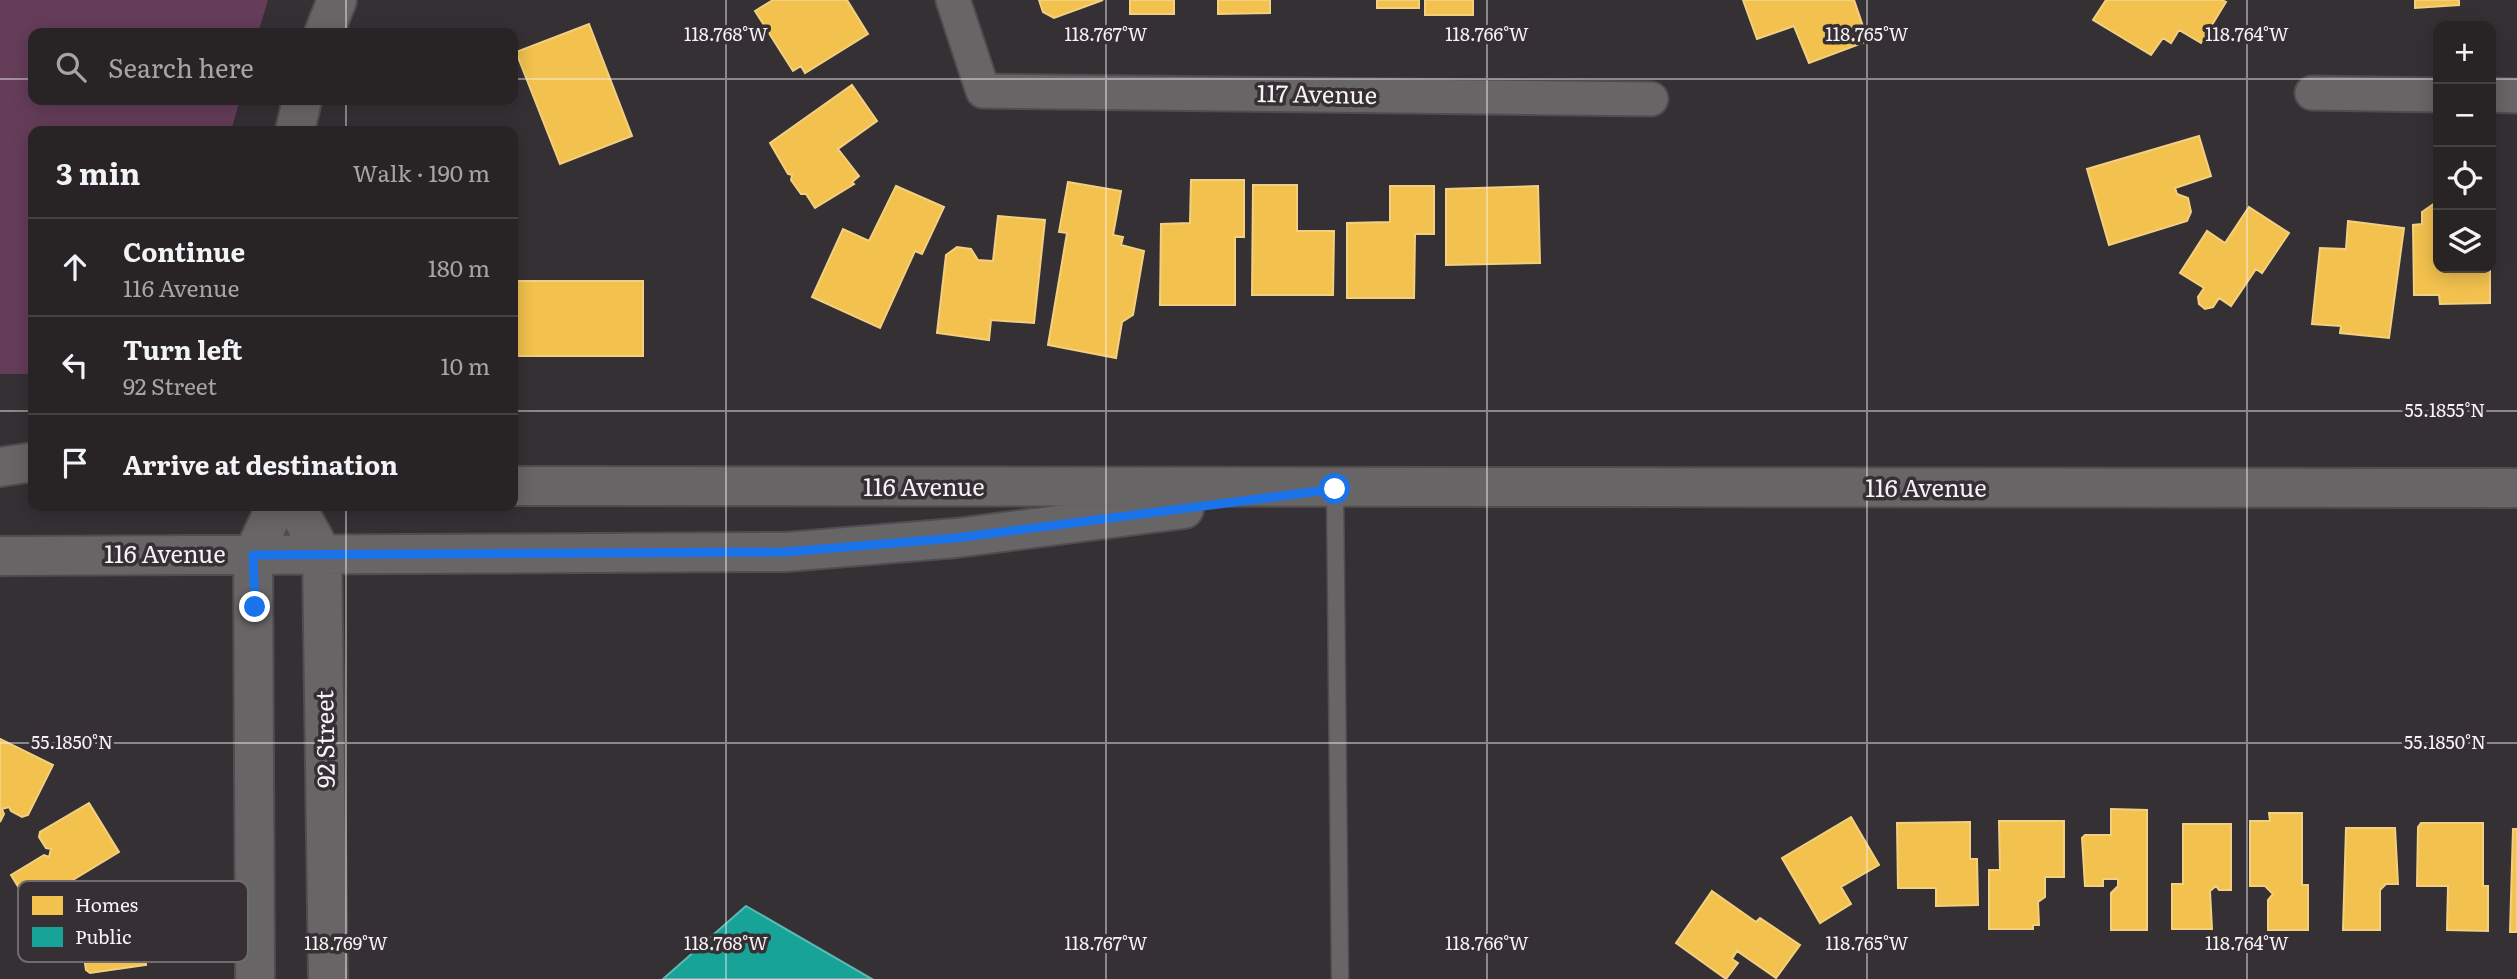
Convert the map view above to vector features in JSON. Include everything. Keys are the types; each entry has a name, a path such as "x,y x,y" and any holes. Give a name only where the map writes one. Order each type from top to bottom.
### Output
{"main road":[{"path":"326,28 337,0"},
{"path":"296,126 301,105"},
{"path":"0,467 28,463"},
{"path":"0,485 28,485"},
{"name":"116 Avenue","path":"518,486 1335,489 2517,488"},
{"name":"116 Avenue","path":"0,556 785,552 956,538 1335,489"},
{"path":"255,979 253,555 274,511"},
{"name":"92 Street","path":"299,511 322,554 328,979"}],"street":[{"name":"117 Avenue","path":"953,0 983,91 1651,99"},
{"path":"2312,93 2433,94"},
{"path":"2496,95 2517,96"}],"lane":[{"path":"1335,489 1340,979"}],"shaded area":[{"path":"0,0 268,0 260,28 28,28 28,105 239,105 232,126 28,126 28,374 0,374"}],"building: Homes":[{"path":"773,0 847,0 868,34 805,73 801,66 793,71 755,11"},
{"path":"1039,0 1103,0 1054,18 1043,12"},
{"path":"1130,0 1174,0 1174,14 1130,14"},
{"path":"1218,0 1270,0 1270,13 1218,14"},
{"path":"1377,0 1419,0 1419,8 1377,8"},
{"path":"1425,0 1473,0 1473,15 1425,15"},
{"path":"1743,0 1854,0 1868,41 1809,63 1794,26 1757,39"},
{"path":"2106,0 2226,2 2201,43 2179,30 2171,43 2163,38 2151,55 2093,20"},
{"path":"2415,0 2459,0 2459,5 2415,8"},
{"path":"589,24 632,136 560,164 518,51"},
{"path":"852,85 877,121 838,149 859,176 852,182 854,184 815,208 806,194 801,194 791,180 792,175 788,174 770,143"},
{"path":"2199,136 2211,176 2175,188 2177,194 2188,198 2191,212 2187,221 2109,245 2087,169"},
{"path":"1191,180 1244,180 1244,237 1235,237 1235,305 1160,305 1161,224 1190,223"},
{"path":"1068,182 1121,191 1113,235 1123,237 1121,245 1144,251 1133,315 1122,322 1116,358 1048,345 1067,233 1059,232"},
{"path":"1253,185 1297,185 1297,231 1334,231 1333,295 1252,295"},
{"path":"896,186 944,207 922,254 915,251 880,328 812,297 843,229 869,241"},
{"path":"1390,186 1434,186 1434,234 1415,234 1414,298 1347,298 1347,223 1390,222"},
{"path":"1538,186 1540,263 1446,265 1446,189"},
{"path":"2433,204 2433,273 2490,273 2490,303 2440,304 2439,295 2414,295 2413,225 2422,224 2422,212"},
{"path":"2249,207 2289,233 2262,273 2256,269 2231,306 2219,298 2213,307 2205,309 2199,304 2198,297 2204,288 2180,273 2207,231 2225,243"},
{"path":"998,216 1045,220 1034,323 991,320 989,340 937,333 946,255 957,247 971,249 978,260 993,261"},
{"path":"2348,221 2404,228 2389,338 2340,333 2341,326 2312,324 2320,248 2346,249"},
{"path":"518,281 643,281 643,356 518,356"},
{"path":"0,739 53,765 28,815 22,817 9,807 2,809 4,814 0,822"},
{"path":"89,803 119,852 71,881 18,881 18,886 11,875 44,855 49,857 51,849 46,848 39,837 40,832"},
{"path":"2111,809 2147,810 2147,930 2111,930 2111,893 2118,886 2118,879 2103,879 2103,886 2085,886 2082,838 2085,835 2111,835"},
{"path":"2269,813 2302,813 2302,885 2308,885 2308,930 2268,930 2268,900 2273,894 2265,886 2250,886 2250,821 2270,821"},
{"path":"1851,817 1879,865 1841,887 1851,904 1820,923 1782,858"},
{"path":"1999,821 2064,821 2064,877 2045,877 2045,897 2038,902 2039,925 2033,925 2033,929 1989,929 1989,870 2000,870"},
{"path":"1970,822 1970,859 1977,859 1978,905 1936,906 1936,888 1898,888 1897,823"},
{"path":"2421,823 2483,823 2483,886 2488,886 2488,931 2447,930 2448,886 2417,886 2418,827"},
{"path":"2183,824 2231,824 2231,890 2219,890 2216,886 2210,891 2212,929 2172,929 2172,884 2183,884"},
{"path":"2346,828 2395,828 2398,884 2386,884 2380,890 2380,930 2343,930"},
{"path":"2513,829 2517,829 2517,932 2510,932"},
{"path":"1712,891 1756,922 1760,918 1800,945 1776,978 1737,951 1732,959 1738,963 1726,979 1676,943"},
{"path":"85,962 146,962 146,965 90,973 86,970"}],"building: Public":[{"path":"746,906 872,979 663,979"}],"route":[{"path":"255,607 253,555 785,552 956,538 1335,489"}]}
